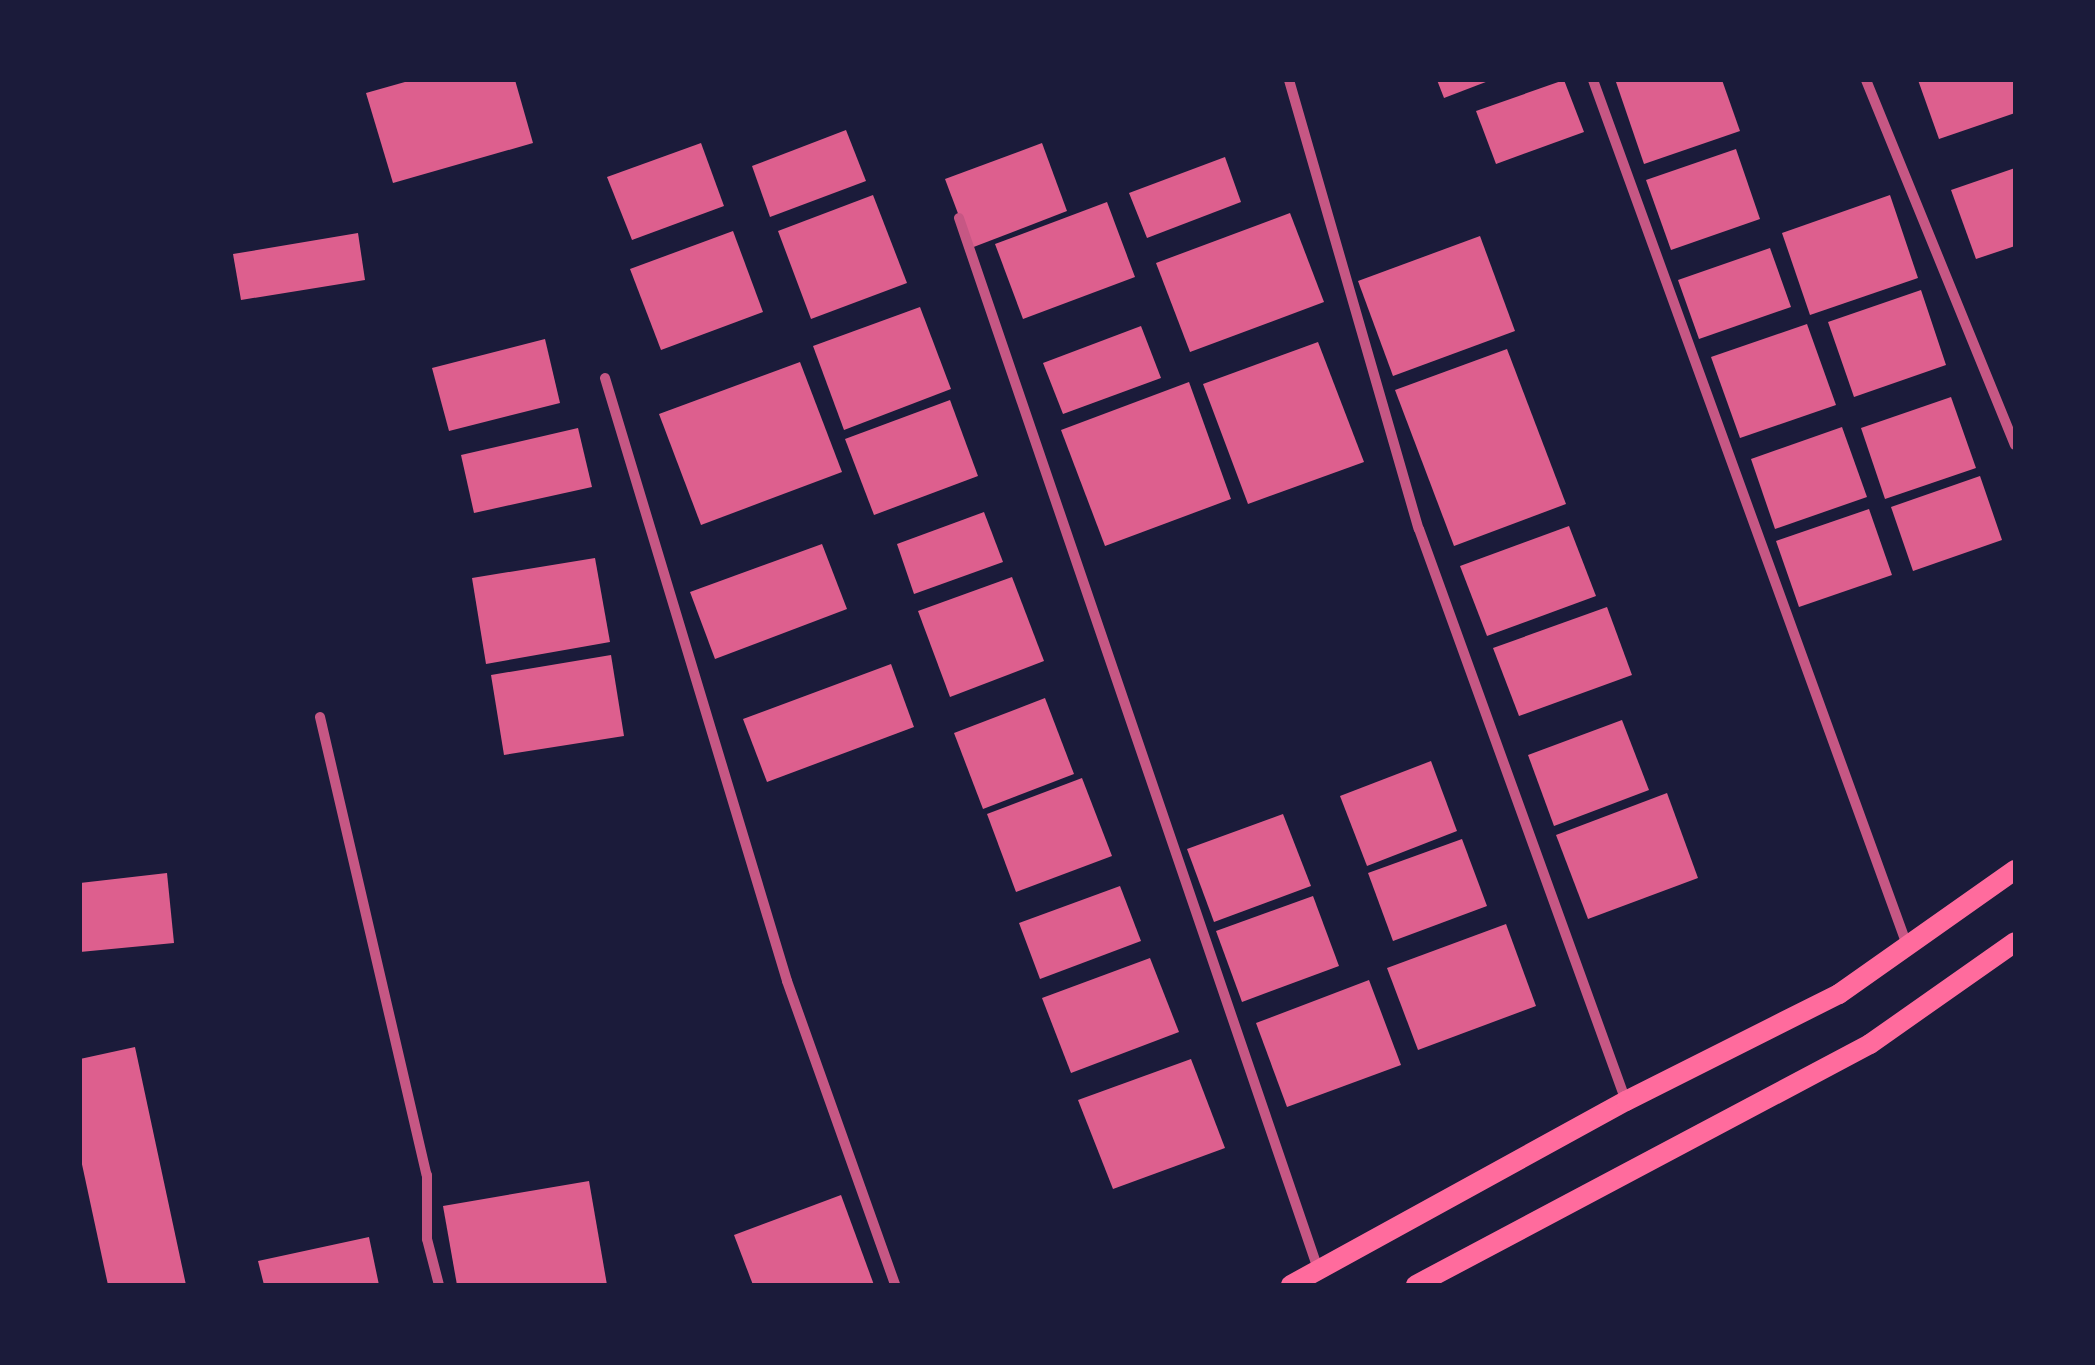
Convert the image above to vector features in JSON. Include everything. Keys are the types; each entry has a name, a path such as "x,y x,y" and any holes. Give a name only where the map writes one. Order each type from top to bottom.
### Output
{"main road":[{"path":"1291,1285 1626,1102 1839,994 2015,870"},
{"path":"1416,1285 1870,1044 2015,942"}],"street":[{"path":"1289,80 1418,530 1626,1102"},
{"path":"1593,80 1907,946"},
{"path":"1866,80 2015,445"},
{"path":"958,218 1318,1270"},
{"path":"605,378 787,981 894,1285"},
{"path":"320,717 427,1175 427,1240 439,1285"}],"building":[{"path":"412,80 515,80 533,143 393,183 366,93"},
{"path":"1437,80 1491,80 1444,98"},
{"path":"1564,80 1584,132 1496,164 1476,111"},
{"path":"1722,80 1740,131 1644,164 1616,82"},
{"path":"1918,80 2015,80 2015,113 1939,139"},
{"path":"846,130 866,181 770,217 752,166"},
{"path":"701,143 724,206 632,240 607,177"},
{"path":"1042,143 1067,211 971,248 945,179"},
{"path":"1736,149 1760,219 1671,250 1646,180"},
{"path":"1225,157 1241,202 1147,238 1129,193"},
{"path":"2015,168 2015,246 1976,259 1951,190"},
{"path":"873,195 907,283 811,319 778,231"},
{"path":"1890,195 1918,278 1810,315 1782,233"},
{"path":"1107,202 1135,277 1023,319 995,244"},
{"path":"1290,213 1324,302 1190,352 1156,263"},
{"path":"733,231 763,312 661,350 630,269"},
{"path":"358,233 365,280 241,300 233,254"},
{"path":"1480,236 1515,331 1393,376 1358,281"},
{"path":"1770,248 1791,307 1699,339 1678,280"},
{"path":"1921,290 1946,365 1854,397 1828,322"},
{"path":"920,307 951,389 844,430 813,346"},
{"path":"1807,324 1836,405 1740,438 1711,357"},
{"path":"1141,326 1161,378 1063,414 1043,363"},
{"path":"545,339 560,403 449,431 432,368"},
{"path":"1318,342 1364,462 1248,504 1203,384"},
{"path":"1507,349 1566,504 1454,546 1395,390"},
{"path":"800,362 842,472 701,525 659,414"},
{"path":"1189,382 1231,499 1105,546 1061,430"},
{"path":"1951,397 1976,468 1885,499 1861,428"},
{"path":"950,400 978,476 874,515 845,439"},
{"path":"1842,427 1867,497 1775,529 1751,459"},
{"path":"578,428 592,487 474,513 461,455"},
{"path":"1980,476 2002,540 1913,571 1891,507"},
{"path":"1869,509 1892,575 1799,607 1776,541"},
{"path":"984,512 1003,562 914,594 897,544"},
{"path":"1569,526 1596,596 1487,636 1460,566"},
{"path":"822,544 847,609 715,659 690,592"},
{"path":"595,558 610,642 486,664 472,578"},
{"path":"1012,577 1044,661 950,697 918,611"},
{"path":"1607,607 1632,675 1519,716 1493,648"},
{"path":"611,655 624,736 504,755 491,675"},
{"path":"891,664 914,727 767,782 743,719"},
{"path":"1045,698 1074,774 983,809 954,733"},
{"path":"1622,720 1649,790 1554,826 1528,755"},
{"path":"1431,761 1457,831 1367,866 1340,796"},
{"path":"1082,778 1112,856 1016,892 987,814"},
{"path":"1667,793 1698,878 1588,919 1556,835"},
{"path":"1283,814 1311,886 1214,922 1187,849"},
{"path":"1462,839 1487,906 1393,941 1368,873"},
{"path":"167,873 174,943 80,952 80,883"},
{"path":"1120,886 1141,941 1040,979 1019,923"},
{"path":"1313,896 1339,966 1242,1002 1216,931"},
{"path":"1506,924 1536,1006 1418,1050 1387,968"},
{"path":"1150,958 1179,1032 1071,1073 1042,998"},
{"path":"1369,980 1401,1065 1287,1107 1256,1023"},
{"path":"135,1047 186,1285 108,1285 80,1155 80,1059"},
{"path":"1191,1059 1225,1148 1113,1189 1078,1100"},
{"path":"589,1181 607,1285 457,1285 443,1206"},
{"path":"841,1195 874,1285 753,1285 734,1235"},
{"path":"369,1237 379,1285 264,1285 258,1261"}]}
